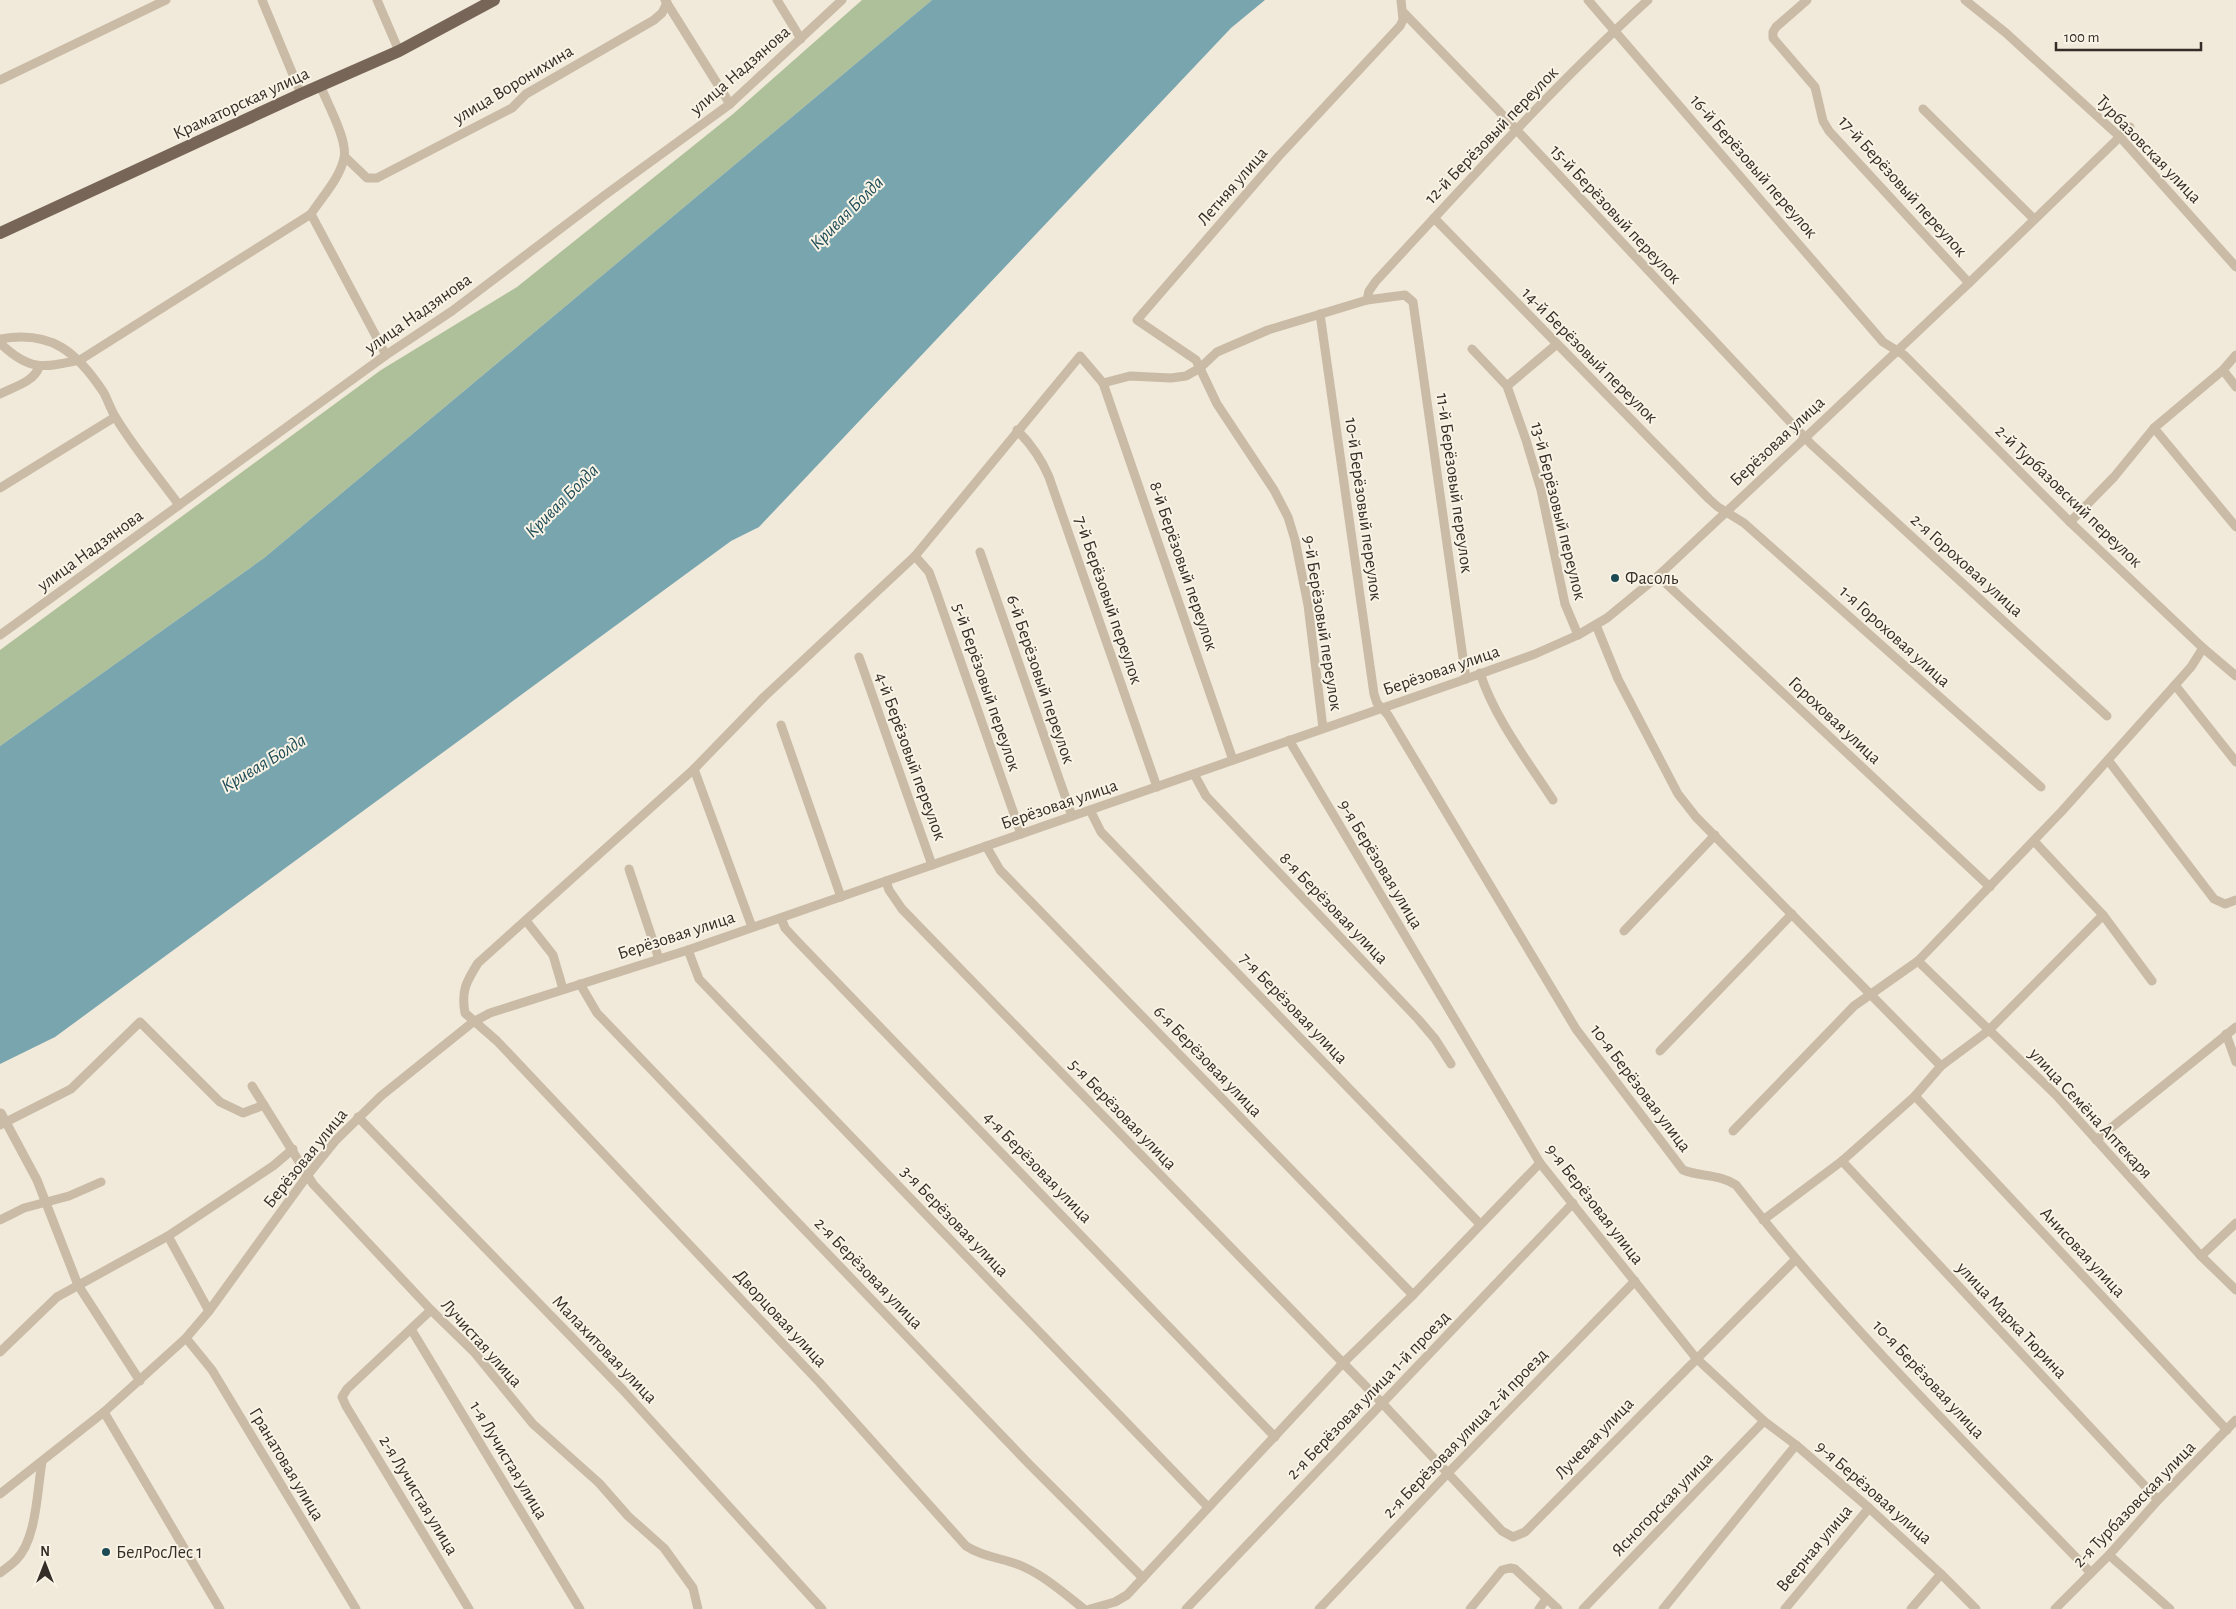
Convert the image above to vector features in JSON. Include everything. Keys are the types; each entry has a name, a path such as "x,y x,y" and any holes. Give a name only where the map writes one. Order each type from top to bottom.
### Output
{"main road":[{"name":"Краматорская улица","path":"0,232 320,85 399,51 494,0"}],"street":[{"path":"262,0 301,94"},
{"path":"377,0 399,51"},
{"path":"777,0 801,39"},
{"name":"улица Надзянова","path":"0,635 386,355 452,311 605,195 730,104 842,0"},
{"path":"1401,0 1403,12"},
{"name":"16-й Берёзовый переулок","path":"1588,0 1616,29 1883,342 1896,352"},
{"name":"12-й Берёзовый переулок","path":"1367,300 1369,291 1376,281 1462,186 1616,29 1648,0"},
{"name":"17-й Берёзовый переулок","path":"1807,0 1776,27 1773,32 1773,38 1815,87 1823,121 1829,131 1969,283"},
{"name":"Турбазовская улица","path":"1965,0 2006,33 2120,137 2236,267"},
{"path":"0,80 161,1"},
{"path":"666,2 730,104"},
{"name":"улица Воронихина","path":"345,157 367,178 376,178 512,108 526,94 654,20 662,12 666,2"},
{"name":"15-й Берёзовый переулок","path":"1403,12 1805,438"},
{"name":"Летняя улица","path":"1200,368 1196,360 1186,352 1137,320 1278,157 1400,26 1403,20 1403,12"},
{"path":"0,343 18,359 38,367 80,360 311,214 340,170 345,157 344,144 320,85"},
{"path":"1923,109 2034,219"},
{"name":"Берёзовая улица","path":"0,1494 104,1412 186,1338 210,1311 307,1176 358,1117 381,1096 473,1022 490,1013 688,950 1535,654 1596,626 1658,576 1969,283 2130,127"},
{"path":"311,214 386,355"},
{"name":"14-й Берёзовый переулок","path":"1434,218 1709,499 1726,512"},
{"name":"11-й Берёзовый переулок","path":"1367,300 1405,295 1413,302 1466,678"},
{"path":"473,1022 465,1013 463,1000 466,982 478,964 527,922 694,769 764,697 915,556 1017,430 1080,356 1103,383 1141,375 1171,378 1186,376 1200,368 1217,352 1234,343 1367,300"},
{"name":"10-й Берёзовый переулок","path":"1320,314 1374,694 1381,708"},
{"path":"0,339 24,337 56,343 80,360 104,395 115,417 179,505"},
{"path":"1507,386 1557,344"},
{"name":"13-й Берёзовый переулок","path":"1472,349 1507,386 1541,490 1565,604 1578,635"},
{"name":"2-й Турбазовский переулок","path":"1896,352 1904,355 2070,522 2203,648 2236,676"},
{"path":"2070,522 2114,477 2154,428 2222,370 2236,355"},
{"path":"0,394 36,374 38,367"},
{"name":"9-й Берёзовый переулок","path":"1200,368 1217,404 1274,490 1288,517 1295,540 1308,605 1323,728"},
{"path":"2222,370 2236,387"},
{"name":"8-й Берёзовый переулок","path":"1103,383 1233,760"},
{"path":"0,488 115,417"},
{"path":"2154,428 2236,527"},
{"name":"7-й Берёзовый переулок","path":"1017,430 1032,445 1042,460 1049,477 1157,787"},
{"name":"2-я Гороховая улица","path":"1805,438 2107,716"},
{"name":"1-я Гороховая улица","path":"1726,512 1744,523 2041,787"},
{"name":"6-й Берёзовый переулок","path":"980,552 1072,816"},
{"name":"5-й Берёзовый переулок","path":"915,556 929,572 1021,834"},
{"name":"Гороховая улица","path":"1658,576 1990,887"},
{"path":"1596,626 1618,679 1678,794 1715,835 1941,1066"},
{"path":"1733,1131 1854,1006 1918,961 2034,841 2108,760 2191,667 2203,648"},
{"name":"4-й Берёзовый переулок","path":"859,657 932,865"},
{"path":"1480,673 1490,698 1553,800"},
{"path":"2175,685 2236,762"},
{"name":"10-я Берёзовая улица","path":"1381,708 1388,715 1576,1029 1683,1170 1693,1175 1728,1180 1736,1185 1796,1259 1888,1361 2091,1573"},
{"path":"782,725 841,897"},
{"name":"9-я Берёзовая улица","path":"1289,740 1540,1163 1696,1358 1764,1420 1869,1508 1976,1609"},
{"path":"2108,760 2214,899 2225,904 2236,900"},
{"path":"694,769 752,927"},
{"name":"8-я Берёзовая улица","path":"1194,774 1206,796 1418,1019 1435,1039 1451,1064"},
{"name":"7-я Берёзовая улица","path":"1090,810 1101,832 1480,1224"},
{"path":"1624,931 1715,835"},
{"path":"2034,841 2103,914 2152,981"},
{"name":"6-я Берёзовая улица","path":"986,846 1000,870 1413,1295"},
{"path":"629,869 659,959"},
{"name":"5-я Берёзовая улица","path":"886,881 889,890 902,909 1342,1364 1382,1403 1502,1531 1513,1537"},
{"path":"1660,1051 1792,914"},
{"path":"1763,1220 1842,1161 1915,1096 1941,1066 1988,1031 2103,914"},
{"name":"4-я Берёзовая улица","path":"781,918 785,928 797,941 1275,1437"},
{"path":"527,922 552,955 563,989"},
{"name":"3-я Берёзовая улица","path":"688,950 699,979 1208,1507"},
{"name":"улица Семёна Аптекаря","path":"1918,961 2056,1095 2202,1256 2236,1290"},
{"name":"2-я Берёзовая улица","path":"580,984 585,995 604,1020 1030,1465 1143,1578"},
{"path":"3,1123 71,1089 140,1022 220,1102 243,1113 264,1105"},
{"name":"Дворцовая улица","path":"473,1022 497,1041 820,1383 966,1546 980,1554 1022,1566 1038,1574 1084,1609"},
{"path":"2096,1140 2236,1026"},
{"path":"2226,1034 2236,1062"},
{"name":"Лучистая улица","path":"252,1086 293,1149 307,1176 431,1310 479,1358 533,1424 593,1477 628,1516 664,1548 687,1577 693,1588 698,1609"},
{"name":"Анисовая улица","path":"1915,1096 2227,1430"},
{"path":"1,1113 3,1123 26,1158 46,1201 78,1285 140,1381"},
{"name":"Малахитовая улица","path":"358,1117 623,1390 822,1609"},
{"path":"0,1352 57,1297 168,1236 273,1166 293,1149"},
{"name":"улица Марка Тюрина","path":"1842,1161 2158,1500"},
{"path":"1090,1609 1115,1602 1126,1595 1342,1364 1413,1295 1540,1163"},
{"path":"0,1220 24,1208 69,1196 101,1182"},
{"name":"2-я Берёзовая улица 1-й проезд","path":"1186,1609 1573,1203"},
{"path":"2202,1256 2236,1223"},
{"path":"168,1236 210,1311"},
{"name":"Лучевая улица","path":"1513,1537 1525,1532 1796,1259"},
{"name":"2-я Берёзовая улица 2-й проезд","path":"1319,1609 1635,1281"},
{"path":"411,1329 431,1310"},
{"name":"2-я Лучистая улица","path":"411,1329 342,1397 469,1609"},
{"name":"1-я Лучистая улица","path":"411,1329 580,1609"},
{"name":"Гранатовая улица","path":"186,1338 212,1370 356,1609"},
{"path":"104,1412 220,1609"},
{"name":"Ясногорская улица","path":"1583,1609 1764,1420"},
{"name":"2-я Турбазовская улица","path":"2055,1609 2236,1420"},
{"path":"1663,1609 1796,1445"},
{"path":"0,1573 17,1559 28,1539 36,1506 42,1462"},
{"name":"Веерная улица","path":"1785,1609 1869,1508"},
{"path":"2108,1555 2170,1609"},
{"path":"1470,1609 1502,1570 1510,1568 1515,1569 1558,1609"},
{"path":"1911,1609 1941,1574"},
{"path":"1539,1609 1546,1599"}],"green space":[{"path":"862,0 932,0 264,558 0,746 0,650 381,370 517,287 733,114"}],"water":[{"name":"Кривая Болда","path":"932,0 1265,0 1231,28 759,527 731,541 55,1037 0,1064 0,746 264,558"}],"place":[{"name":"Фасоль","path":"1615,578"},
{"name":"БелРосЛес 1","path":"106,1552"}]}
